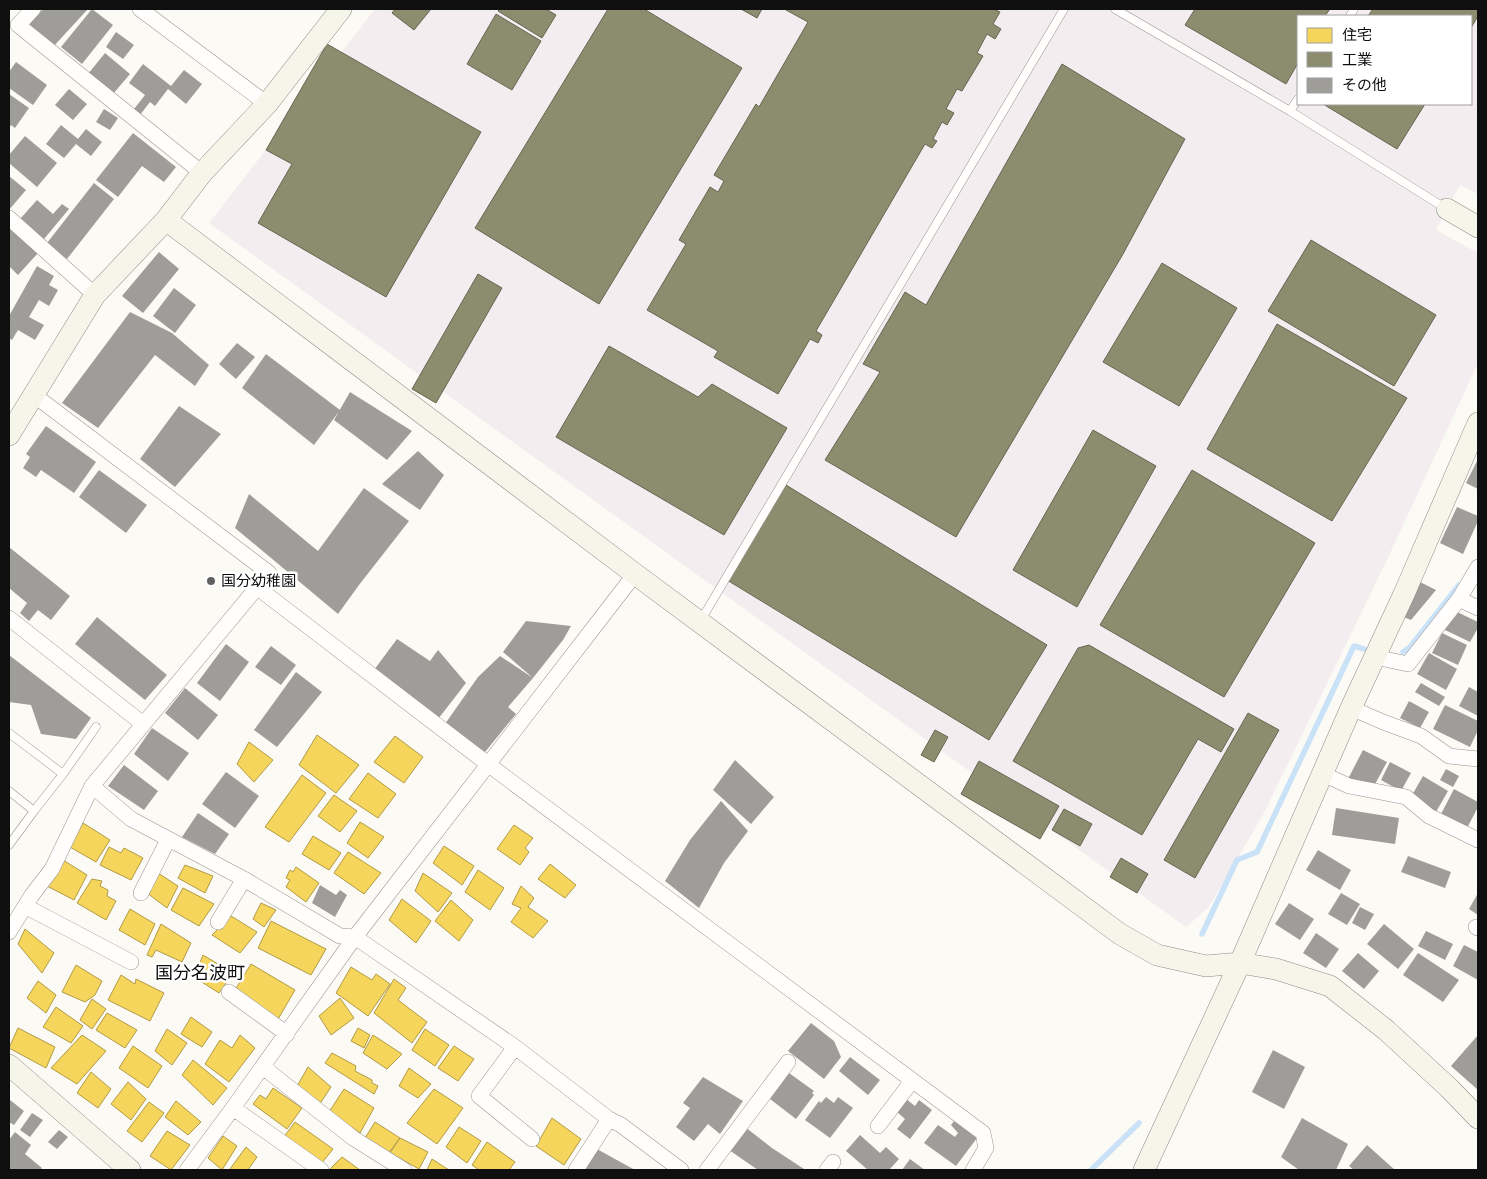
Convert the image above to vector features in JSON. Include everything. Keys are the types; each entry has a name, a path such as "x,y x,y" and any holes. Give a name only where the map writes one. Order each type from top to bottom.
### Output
{"street":[{"path":"33,9 13,20 202,173"},
{"path":"140,9 267,104"},
{"path":"9,435 96,295 166,220 202,173 267,104 341,9"},
{"path":"1447,209 1478,227"},
{"path":"9,218 96,295"},
{"path":"166,220 635,574 1120,934 1157,955 1206,966 1240,964 1276,969 1330,986 1386,1030 1449,1088 1478,1118"},
{"path":"9,932 52,869 92,786 269,574 34,395"},
{"path":"1144,1170 1240,964 1478,423"},
{"path":"1375,657 1408,664 1459,599 1478,567"},
{"path":"188,1170 355,937 635,574"},
{"path":"258,588 489,765 983,1133 986,1148 973,1170"},
{"path":"1459,599 1478,608"},
{"path":"9,618 143,724"},
{"path":"1351,708 1421,736 1449,756 1478,759"},
{"path":"1322,774 1349,786 1406,797 1429,816 1478,840"},
{"path":"92,786 131,820 244,879 340,936 355,937 515,1047 609,1119 621,1125 681,1170"},
{"path":"141,893 168,840"},
{"path":"218,922 244,879"},
{"path":"25,906 131,962"},
{"path":"229,992 287,1034"},
{"path":"515,1047 479,1096 532,1139"},
{"path":"707,1170 788,1062"},
{"path":"9,1065 130,1170"},
{"path":"263,1067 353,1138 404,1170"},
{"path":"878,1126 912,1081"},
{"path":"233,1108 321,1170"},
{"path":"576,1170 609,1119"}],"lane":[{"path":"700,622 1064,9"},
{"path":"1115,9 1290,111 1447,209"},
{"path":"1290,111 1297,100"},
{"path":"9,845 96,727"},
{"path":"9,733 63,774"},
{"path":"9,791 34,811"}],"shaded area":[{"path":"375,9 1478,9 1478,194 1460,185 1436,230 1478,253 1478,363 1387,560 1263,815 1208,908 1186,927 209,223"}],"building: 住宅":[{"path":"317,735 359,765 336,793 299,765"},
{"path":"395,736 423,757 404,783 374,762"},
{"path":"249,742 273,760 254,782 237,764"},
{"path":"368,773 396,794 378,818 349,799"},
{"path":"302,775 326,793 289,842 265,827"},
{"path":"334,795 357,811 340,832 318,816"},
{"path":"360,822 384,837 368,858 347,843"},
{"path":"83,823 110,840 96,862 70,847"},
{"path":"514,825 533,838 525,848 529,852 520,865 497,849"},
{"path":"313,836 341,853 329,870 302,854"},
{"path":"444,846 474,866 462,885 433,863"},
{"path":"109,847 121,853 124,848 143,858 131,880 100,865"},
{"path":"348,852 381,873 364,894 334,873"},
{"path":"63,860 87,875 74,900 47,886"},
{"path":"550,864 576,885 565,898 538,879"},
{"path":"185,865 213,876 205,893 178,878"},
{"path":"296,867 319,883 306,902 286,887 290,880 286,878 290,870 293,872"},
{"path":"478,870 504,888 490,910 465,892"},
{"path":"158,873 178,886 167,908 147,893"},
{"path":"423,873 452,893 438,912 415,891"},
{"path":"92,879 102,881 100,886 108,890 107,896 116,901 106,920 77,903"},
{"path":"521,886 534,898 528,907 548,921 533,938 511,922 521,908 512,904"},
{"path":"183,888 214,904 199,926 171,910"},
{"path":"402,899 431,921 416,943 389,920"},
{"path":"451,900 473,920 459,941 435,921"},
{"path":"261,903 276,910 264,927 253,919"},
{"path":"130,909 155,924 145,945 119,930"},
{"path":"231,916 257,932 240,953 212,935"},
{"path":"271,921 326,949 311,975 258,948"},
{"path":"161,924 191,943 182,962 156,950 152,957 147,955"},
{"path":"25,929 54,953 42,973 18,944"},
{"path":"203,955 233,973 219,993 194,977"},
{"path":"251,964 295,990 277,1021 235,990"},
{"path":"76,965 102,981 95,995 85,1002 62,992"},
{"path":"351,967 372,980 376,974 390,984 368,1016 336,993"},
{"path":"121,975 135,984 136,979 164,993 150,1021 108,1000"},
{"path":"394,979 406,988 398,1000 427,1022 412,1043 374,1013"},
{"path":"38,981 56,995 46,1013 27,998"},
{"path":"340,998 354,1018 331,1035 319,1016"},
{"path":"92,999 106,1009 92,1029 80,1020"},
{"path":"56,1007 83,1026 71,1043 43,1027"},
{"path":"107,1013 137,1030 125,1048 96,1030"},
{"path":"191,1017 212,1032 202,1047 181,1034"},
{"path":"18,1028 55,1047 46,1068 9,1048"},
{"path":"358,1028 370,1035 364,1048 351,1041"},
{"path":"167,1029 187,1043 172,1065 155,1051"},
{"path":"425,1029 449,1045 435,1066 412,1050"},
{"path":"82,1035 106,1051 77,1084 51,1068"},
{"path":"240,1035 255,1048 229,1082 205,1064 220,1040 232,1048"},
{"path":"373,1035 402,1054 387,1069 363,1053"},
{"path":"133,1046 162,1066 148,1088 119,1068"},
{"path":"454,1046 474,1059 458,1081 438,1068"},
{"path":"332,1053 356,1066 355,1071 372,1080 372,1083 378,1086 374,1094 325,1063"},
{"path":"193,1060 227,1088 213,1105 182,1075"},
{"path":"308,1067 331,1087 319,1105 296,1088"},
{"path":"409,1068 431,1084 418,1098 399,1086"},
{"path":"91,1072 111,1089 98,1108 77,1093"},
{"path":"128,1082 146,1099 131,1120 111,1104"},
{"path":"273,1088 302,1108 287,1129 253,1104 260,1095 266,1099"},
{"path":"344,1089 374,1108 360,1133 329,1112"},
{"path":"434,1089 463,1108 437,1144 407,1123"},
{"path":"176,1101 201,1122 188,1135 165,1117"},
{"path":"149,1102 164,1113 142,1142 127,1131"},
{"path":"552,1118 581,1139 564,1165 536,1146"},
{"path":"295,1122 333,1149 321,1164 283,1138"},
{"path":"375,1122 400,1138 388,1154 365,1138"},
{"path":"459,1127 481,1141 467,1163 446,1147"},
{"path":"167,1131 190,1145 171,1170 150,1156"},
{"path":"223,1136 237,1146 222,1170 208,1158"},
{"path":"400,1138 428,1152 419,1169 390,1153"},
{"path":"487,1142 515,1162 509,1170 479,1170 472,1165"},
{"path":"246,1147 257,1157 248,1170 230,1169"},
{"path":"342,1157 360,1170 329,1170"},
{"path":"432,1159 449,1170 427,1170"}],"building: 工業":[{"path":"395,9 431,9 414,30 392,13"},
{"path":"500,9 546,9 556,15 542,38 498,11"},
{"path":"608,9 644,9 742,68 599,304 475,228"},
{"path":"741,9 762,9 757,18"},
{"path":"787,9 994,9 1000,12 993,24 1001,29 995,39 987,34 977,53 983,56 962,91 957,89 946,109 954,113 947,125 942,122 933,139 937,141 932,148 925,144 816,331 822,335 818,343 810,339 778,394 714,357 718,351 647,310 686,244 679,240 710,187 718,192 724,181 714,175 756,104 759,107 808,22"},
{"path":"1195,9 1330,9 1326,15 1297,15 1297,65 1286,84 1185,25"},
{"path":"1373,9 1478,9 1478,16 1472,26 1472,15 1369,15"},
{"path":"496,14 541,41 512,90 467,64"},
{"path":"327,44 481,132 386,297 258,223 292,164 266,150"},
{"path":"1062,64 1185,139 1123,254 956,537 825,460 880,372 863,364 905,292 926,305"},
{"path":"1325,105 1424,105 1397,149"},
{"path":"1311,240 1436,315 1394,386 1268,311"},
{"path":"1162,263 1237,308 1179,406 1103,362"},
{"path":"478,274 502,288 436,403 412,389"},
{"path":"1277,324 1407,398 1332,521 1207,449"},
{"path":"609,346 698,397 712,384 787,428 724,535 556,437"},
{"path":"1093,430 1156,466 1077,607 1013,570"},
{"path":"1192,470 1315,543 1224,697 1100,625"},
{"path":"786,485 1047,645 989,740 727,580"},
{"path":"1089,645 1234,729 1221,752 1198,739 1142,835 1013,761 1078,648"},
{"path":"1248,713 1279,730 1195,878 1164,860"},
{"path":"935,730 948,737 934,762 921,755"},
{"path":"979,761 1059,806 1040,839 961,794"},
{"path":"1064,809 1092,824 1080,846 1052,830"},
{"path":"1121,858 1148,874 1137,893 1110,877"}],"building: その他":[{"path":"43,9 88,9 52,48 28,26"},
{"path":"92,9 113,25 82,64 61,47"},
{"path":"116,32 134,45 123,59 106,47"},
{"path":"105,53 130,74 113,94 88,74"},
{"path":"16,62 47,85 33,105 9,88 9,72"},
{"path":"143,64 171,86 184,70 202,84 186,104 168,89 155,106 150,102 140,115 134,109 145,95 129,83"},
{"path":"69,89 87,104 73,120 55,105"},
{"path":"9,94 29,108 15,128 11,125 9,128"},
{"path":"104,109 118,118 110,130 96,122"},
{"path":"61,125 78,139 86,129 102,142 91,156 76,144 64,158 46,144"},
{"path":"133,133 176,167 164,182 142,166 118,197 96,180"},
{"path":"25,136 57,163 37,187 9,163 9,155"},
{"path":"9,176 26,190 9,210"},
{"path":"94,183 114,199 67,259 47,243"},
{"path":"37,200 53,214 62,204 69,209 44,239 20,219"},
{"path":"9,226 38,253 18,275 9,266"},
{"path":"159,252 179,269 143,313 122,296"},
{"path":"37,266 54,276 49,285 58,290 49,306 39,300 29,317 44,325 35,340 18,330 12,340 9,338 9,316"},
{"path":"174,288 196,305 175,333 153,316"},
{"path":"130,312 172,333 209,365 195,386 155,355 98,428 62,403"},
{"path":"237,343 255,357 236,379 219,364"},
{"path":"266,354 340,410 314,445 242,388"},
{"path":"350,392 412,431 387,460 334,420"},
{"path":"179,406 221,434 175,487 140,459"},
{"path":"46,426 96,462 74,493 41,470 36,477 23,468 30,457 26,454"},
{"path":"418,451 444,475 420,510 382,484"},
{"path":"1478,459 1478,489 1466,483"},
{"path":"99,470 147,505 126,533 79,497"},
{"path":"364,488 409,521 338,614 235,528 249,494 318,551"},
{"path":"1457,507 1478,516 1478,521 1463,554 1440,543"},
{"path":"9,547 70,596 51,620 38,610 29,621 20,613 27,603 9,588"},
{"path":"1420,582 1436,590 1411,620 1401,616"},
{"path":"1455,611 1478,622 1478,628 1470,642 1443,629"},
{"path":"97,617 167,675 145,700 75,644"},
{"path":"526,621 571,626 563,640 533,678 503,652"},
{"path":"1442,633 1467,645 1458,665 1432,653"},
{"path":"397,639 430,661 438,650 466,683 435,723 374,670"},
{"path":"226,644 249,662 220,701 197,683"},
{"path":"271,646 296,665 281,685 255,667"},
{"path":"1429,653 1457,669 1446,690 1417,674"},
{"path":"9,655 91,718 76,739 41,734 31,705 9,702"},
{"path":"500,656 533,678 508,707 516,714 485,752 445,724 478,677"},
{"path":"296,672 322,692 277,747 254,730"},
{"path":"1421,683 1445,697 1439,706 1415,692"},
{"path":"1469,687 1478,692 1478,716 1459,706"},
{"path":"185,688 218,715 198,740 165,713"},
{"path":"1409,701 1429,712 1420,728 1400,718"},
{"path":"1445,705 1478,721 1478,730 1470,747 1433,729"},
{"path":"152,728 189,753 168,781 134,754"},
{"path":"1363,750 1387,762 1373,788 1348,779"},
{"path":"735,760 774,797 751,824 713,790"},
{"path":"1390,762 1411,773 1401,791 1381,780"},
{"path":"124,765 158,791 144,810 108,786"},
{"path":"1446,769 1459,776 1453,787 1440,780"},
{"path":"226,772 259,796 235,828 202,804"},
{"path":"1423,776 1448,791 1436,812 1411,797"},
{"path":"1454,789 1478,802 1478,807 1466,830 1440,816"},
{"path":"721,801 748,831 724,863 699,908 665,881 690,840"},
{"path":"1336,808 1399,818 1395,844 1332,835"},
{"path":"198,813 229,834 215,854 182,837"},
{"path":"1318,850 1351,870 1340,890 1306,870"},
{"path":"1408,856 1451,872 1445,888 1401,872"},
{"path":"320,885 336,895 340,890 347,895 335,917 312,903"},
{"path":"1341,893 1360,904 1347,925 1328,914"},
{"path":"1478,893 1478,915 1469,909"},
{"path":"1289,903 1314,919 1300,940 1275,924"},
{"path":"1360,907 1374,914 1365,930 1352,923"},
{"path":"1384,924 1414,949 1398,969 1367,944"},
{"path":"1426,931 1453,944 1445,960 1418,946"},
{"path":"1316,933 1339,949 1326,968 1303,953"},
{"path":"1464,945 1478,952 1478,980 1453,966"},
{"path":"1358,953 1379,971 1364,989 1342,971"},
{"path":"1418,953 1459,980 1443,1002 1403,975"},
{"path":"811,1023 834,1041 841,1057 824,1079 788,1051"},
{"path":"1478,1035 1478,1090 1451,1066"},
{"path":"1273,1050 1305,1067 1284,1109 1252,1092"},
{"path":"850,1057 880,1080 868,1095 839,1071"},
{"path":"789,1073 814,1091 812,1093 814,1095 796,1119 770,1099"},
{"path":"703,1077 743,1101 720,1134 708,1124 694,1141 676,1127 690,1108 683,1103"},
{"path":"826,1097 834,1103 838,1097 853,1108 830,1138 805,1120 819,1101 821,1103"},
{"path":"906,1099 915,1106 919,1100 932,1110 910,1139 897,1129 905,1119 897,1112"},
{"path":"10,1100 24,1111 14,1125 9,1122"},
{"path":"32,1113 43,1120 30,1137 20,1130"},
{"path":"957,1117 980,1134 956,1166 924,1143 938,1125 955,1137 958,1133 951,1125"},
{"path":"1302,1118 1348,1144 1336,1170 1299,1170 1281,1157"},
{"path":"745,1127 804,1169 758,1170 729,1150"},
{"path":"59,1130 68,1137 57,1149 48,1142"},
{"path":"15,1132 31,1145 25,1154 42,1168 40,1170 9,1169 9,1140"},
{"path":"860,1135 880,1153 886,1147 899,1159 889,1170 868,1170 846,1151"},
{"path":"1367,1145 1395,1170 1354,1170 1349,1166"},
{"path":"595,1148 635,1170 583,1170"},
{"path":"910,1159 925,1170 902,1170"}],"waterway":[{"path":"1403,652 1410,647 1459,585"},
{"path":"1202,934 1237,860 1257,852 1354,646 1364,649"},
{"path":"1091,1170 1139,1123"}],"place":[{"name":"国分幼稚園","path":"211,581"}],"district":[{"name":"国分名波町","path":"200,973"}]}
